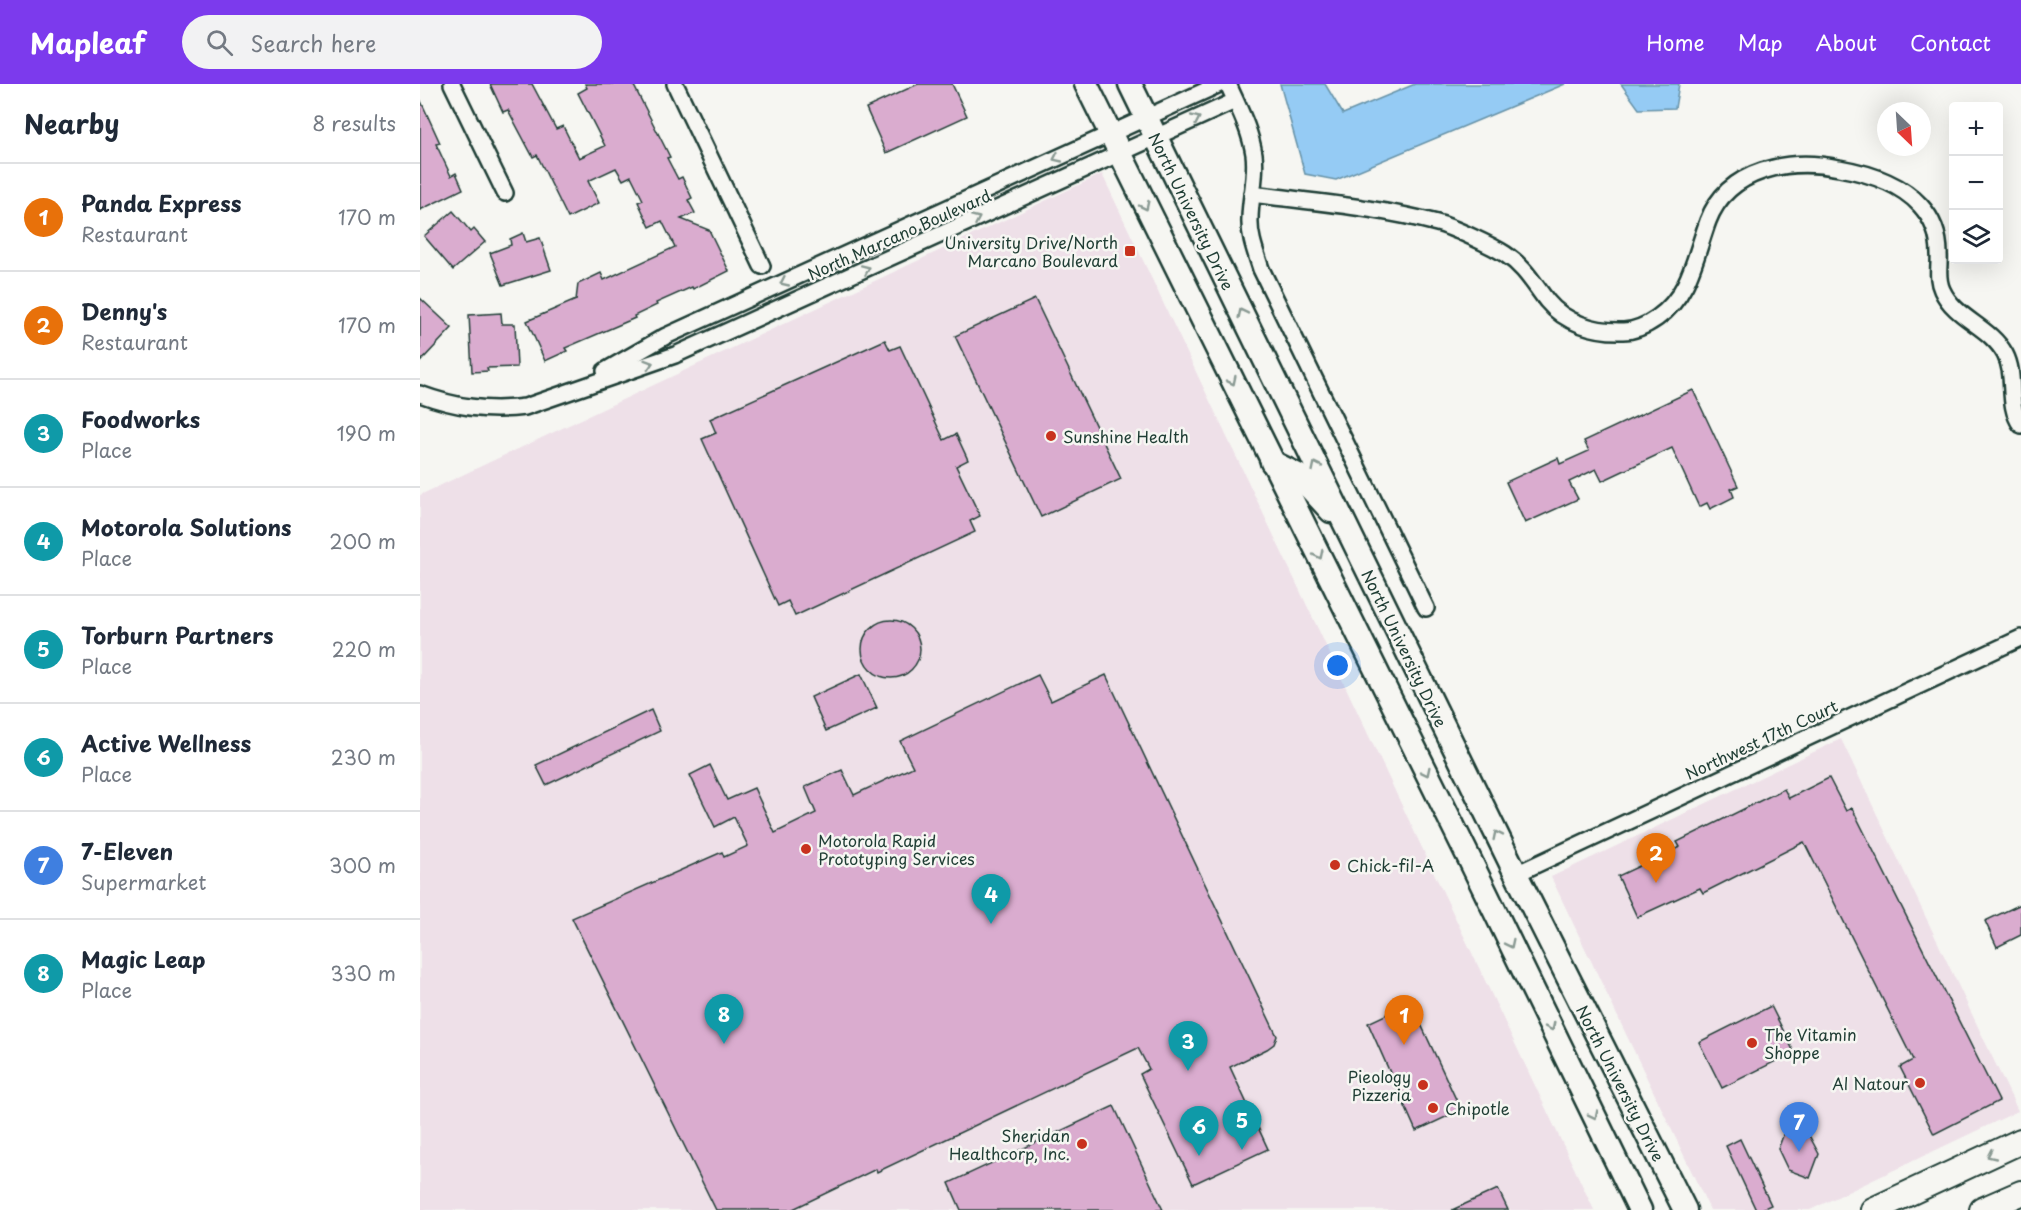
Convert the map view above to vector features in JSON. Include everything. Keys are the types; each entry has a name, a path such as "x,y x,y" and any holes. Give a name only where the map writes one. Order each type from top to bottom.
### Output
{"highway":[{"path":"1872,1210 2021,1142"},
{"path":"1982,1210 2021,1193"}],"main road":[{"path":"1086,84 1469,858 1640,1210"},
{"name":"North University Drive","path":"1130,84 1516,874 1685,1210"},
{"path":"1272,462 1298,475 1325,505 1342,519"},
{"path":"1469,858 1496,873 1516,874"},
{"path":"1486,896 1508,897 1543,925"}],"street":[{"path":"452,84 505,193"},
{"path":"675,84 762,266"},
{"name":"North Marcano Boulevard","path":"420,394 450,404 476,409 501,410 525,406 675,355 1151,127 1220,84"},
{"path":"1228,84 1248,129 1254,155 1249,221 1253,245 1261,269 1426,608"},
{"name":"North Marcano Boulevard","path":"573,388 666,336 1151,127 1235,100"},
{"path":"1252,194 1389,213 1440,223 1503,253 1515,262 1535,281 1546,300 1561,316 1577,324 1608,331 1627,332 1646,326 1666,311 1682,292 1692,271 1708,219 1724,194 1736,183 1767,168 1783,165 1812,164 1856,171 1878,178 1913,197 1927,212 1937,236 1939,254 1937,275 1942,290 1951,305 1984,330 2004,351 2010,365 2013,406 2021,425"},
{"name":"Northwest 17th Court","path":"1516,874 2021,638"}],"shaded area":[{"path":"1102,174 1594,1210 420,1210 420,495"},
{"path":"1841,739 2018,1111 1810,1210 1710,1210 1551,877"}],"water":[{"path":"1280,84 1325,84 1343,114 1415,84 1565,84 1336,180 1305,174"},
{"path":"1621,84 1679,84 1675,108 1639,109"}],"building":[{"path":"490,84 532,84 556,129 563,126 579,158 605,146 578,93 587,88 585,84 633,84 670,157 667,158 678,179 682,177 692,198 688,200 695,213 681,219 709,230 729,271 693,289 692,287 656,303 657,305 634,316 635,318 565,348 567,351 545,361 527,321 576,300 578,284 601,273 604,280 675,247 662,221 650,227 638,202 643,200 631,176 623,180 616,168 588,181 599,203 568,218 537,155 533,157 508,110 503,112"},
{"path":"918,84 952,84 967,116 886,153 866,108"},
{"path":"420,99 440,143 436,144 451,176 456,173 463,189 420,210"},
{"path":"453,211 471,232 474,229 485,242 453,270 424,236"},
{"path":"523,233 526,242 540,238 551,270 503,285 490,253 511,245 510,239"},
{"path":"420,298 452,328 420,362"},
{"name":"Sunshine Health","path":"1035,299 1121,479 1041,517 955,336"},
{"path":"501,313 502,324 515,324 517,367 487,368 488,371 472,372 469,315"},
{"path":"885,340 890,350 900,346 944,440 956,434 968,460 956,466 980,516 970,521 975,532 795,616 788,601 778,606 702,439 716,433 710,419"},
{"path":"1693,390 1738,486 1731,489 1734,497 1710,509 1707,503 1699,507 1672,448 1602,481 1596,469 1569,482 1578,499 1525,523 1506,482 1558,458 1560,464 1589,451 1584,441"},
{"path":"891,620 907,625 915,633 920,649 915,665 907,673 891,678 875,673 867,665 862,649 867,633 875,625"},
{"path":"861,674 877,708 826,731 811,697"},
{"path":"1038,675 1051,701 1106,675 1277,1036 1274,1044 1267,1049 1230,1067 1268,1149 1193,1184 1140,1074 1149,1069 1138,1048 877,1172 876,1169 791,1210 716,1210 572,918 722,852 724,857 748,846 734,817 715,827 690,775 710,765 727,800 754,788 775,833 816,813 805,787 842,770 854,795 913,767 900,741"},
{"path":"651,710 660,731 546,785 536,765"},
{"path":"1829,778 1846,811 1852,808 1999,1101 1934,1134 1900,1067 1913,1060 1804,842 1703,893 1700,888 1637,917 1618,876 1680,847 1677,842 1784,789 1789,798"},
{"path":"2021,904 2021,935 1997,947 1985,921"},
{"path":"1411,1003 1461,1110 1416,1131 1368,1023"},
{"path":"1771,1006 1794,1052 1722,1088 1699,1042"},
{"name":"Sheridan Healthcorp, Inc.","path":"1114,1106 1163,1210 961,1210 949,1183"},
{"path":"1786,1128 1810,1137 1819,1154 1810,1178 1788,1170 1778,1149"},
{"path":"1740,1139 1771,1205 1760,1210 1756,1210 1726,1146"},
{"path":"1498,1189 1508,1210 1452,1210"}],"place":[{"name":"University Drive/North Marcano Boulevard","path":"1130,251"},
{"name":"Sunshine Health","path":"1051,436"},
{"name":"Motorola Rapid Prototyping Services","path":"806,849"},
{"name":"Chick-fil-A","path":"1335,865"},
{"name":"Denny's","path":"1656,883"},
{"name":"Motorola Solutions","path":"991,924"},
{"name":"The Vitamin Shoppe","path":"1752,1043"},
{"name":"Magic Leap","path":"724,1044"},
{"name":"Panda Express","path":"1404,1045"},
{"name":"Foodworks","path":"1188,1071"},
{"name":"Al Natour","path":"1920,1083"},
{"name":"Pieology Pizzeria","path":"1423,1085"},
{"name":"Chipotle","path":"1433,1108"},
{"name":"Sheridan Healthcorp, Inc.","path":"1082,1144"},
{"name":"Torburn Partners","path":"1242,1150"},
{"name":"7-Eleven","path":"1799,1152"},
{"name":"Active Wellness","path":"1199,1156"}]}
